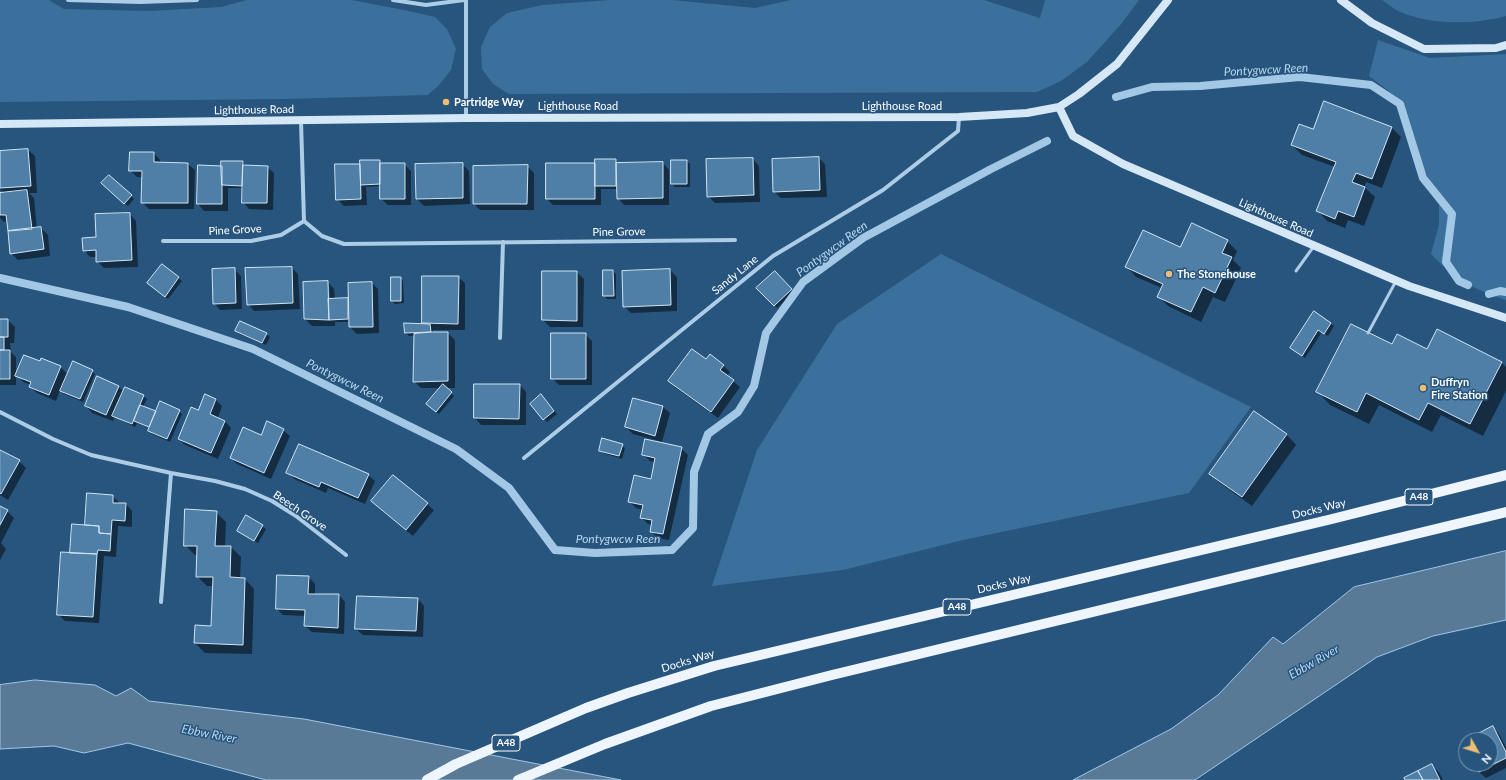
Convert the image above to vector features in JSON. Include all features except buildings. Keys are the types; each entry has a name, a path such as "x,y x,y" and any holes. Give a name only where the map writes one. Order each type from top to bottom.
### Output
{"main road":[{"name":"Lighthouse Road","path":"0,124 466,118 959,117 1027,113 1059,107 1079,94 1117,64 1168,0"},
{"path":"1341,0 1372,23 1424,49 1496,48 1506,45"},
{"name":"Lighthouse Road","path":"1059,107 1073,136 1123,164 1314,246 1348,259 1396,281 1506,318"},
{"name":"Docks Way","path":"427,780 456,764 586,708 714,666 1506,476"},
{"path":"518,780 605,744 711,706 832,675 1506,512"}],"street":[{"path":"68,0 140,2 197,0"},
{"path":"393,0 426,5 465,0 466,118"},
{"name":"Sandy Lane","path":"524,458 773,256 883,190 958,130 959,117"},
{"path":"301,121 304,220"},
{"name":"Pine Grove","path":"163,241 251,241 281,235 304,220 322,236 344,244 735,240"},
{"path":"500,338 503,242"},
{"name":"Beech Grove","path":"0,412 53,439 91,455 171,473 214,480 245,489 272,501 296,516 346,555"},
{"path":"161,602 171,473"}],"lane":[{"path":"1296,271 1314,246"},
{"path":"1368,332 1396,281"}],"shaded area":[{"path":"0,0 49,0 64,9 149,11 221,7 247,0 352,0 435,17 447,29 456,49 451,70 439,85 428,95 287,99 0,102"},
{"path":"610,0 672,0 755,8 791,0 984,0 1040,18 1045,0 1139,0 1122,23 1087,62 1061,81 1037,92 509,94 493,84 482,69 481,47 490,27 507,13 542,5"},
{"path":"1382,0 1506,0 1506,16 1480,21 1439,21 1400,12"},
{"path":"1378,40 1430,58 1506,54 1506,300 1484,292 1466,283 1449,271 1431,254 1439,224 1439,200 1390,92 1369,76"},
{"path":"941,254 1251,407 1189,493 963,540 843,570 712,586 757,450 837,324"}],"water":[{"name":"Ebbw River","path":"1506,551 1506,620 1433,636 1377,657 1195,780 1073,780 1171,729 1218,695 1273,637 1283,644 1354,587"},
{"name":"Ebbw River","path":"35,680 95,685 116,696 131,688 149,701 304,719 621,780 266,780 128,743 84,753 54,746 0,749 0,685"}],"waterway":[{"name":"Pontygwcw Reen","path":"1116,97 1152,87 1200,86 1300,77 1371,85 1400,104 1423,178 1452,214 1446,262 1459,281 1468,285"},
{"name":"Pontygwcw Reen","path":"0,278 128,307 253,349 456,449 509,488 555,550 595,553 672,550 693,528 694,472 708,434 738,412 754,386 766,333 803,282 863,238 991,169 1047,141"},
{"name":"Pontygwcw Reen","path":"1489,294 1500,291 1506,292"}],"place":[{"name":"Partridge Way","path":"446,102"},
{"name":"The Stonehouse","path":"1169,274"},
{"name":"Duffryn Fire Station","path":"1423,388"}]}
